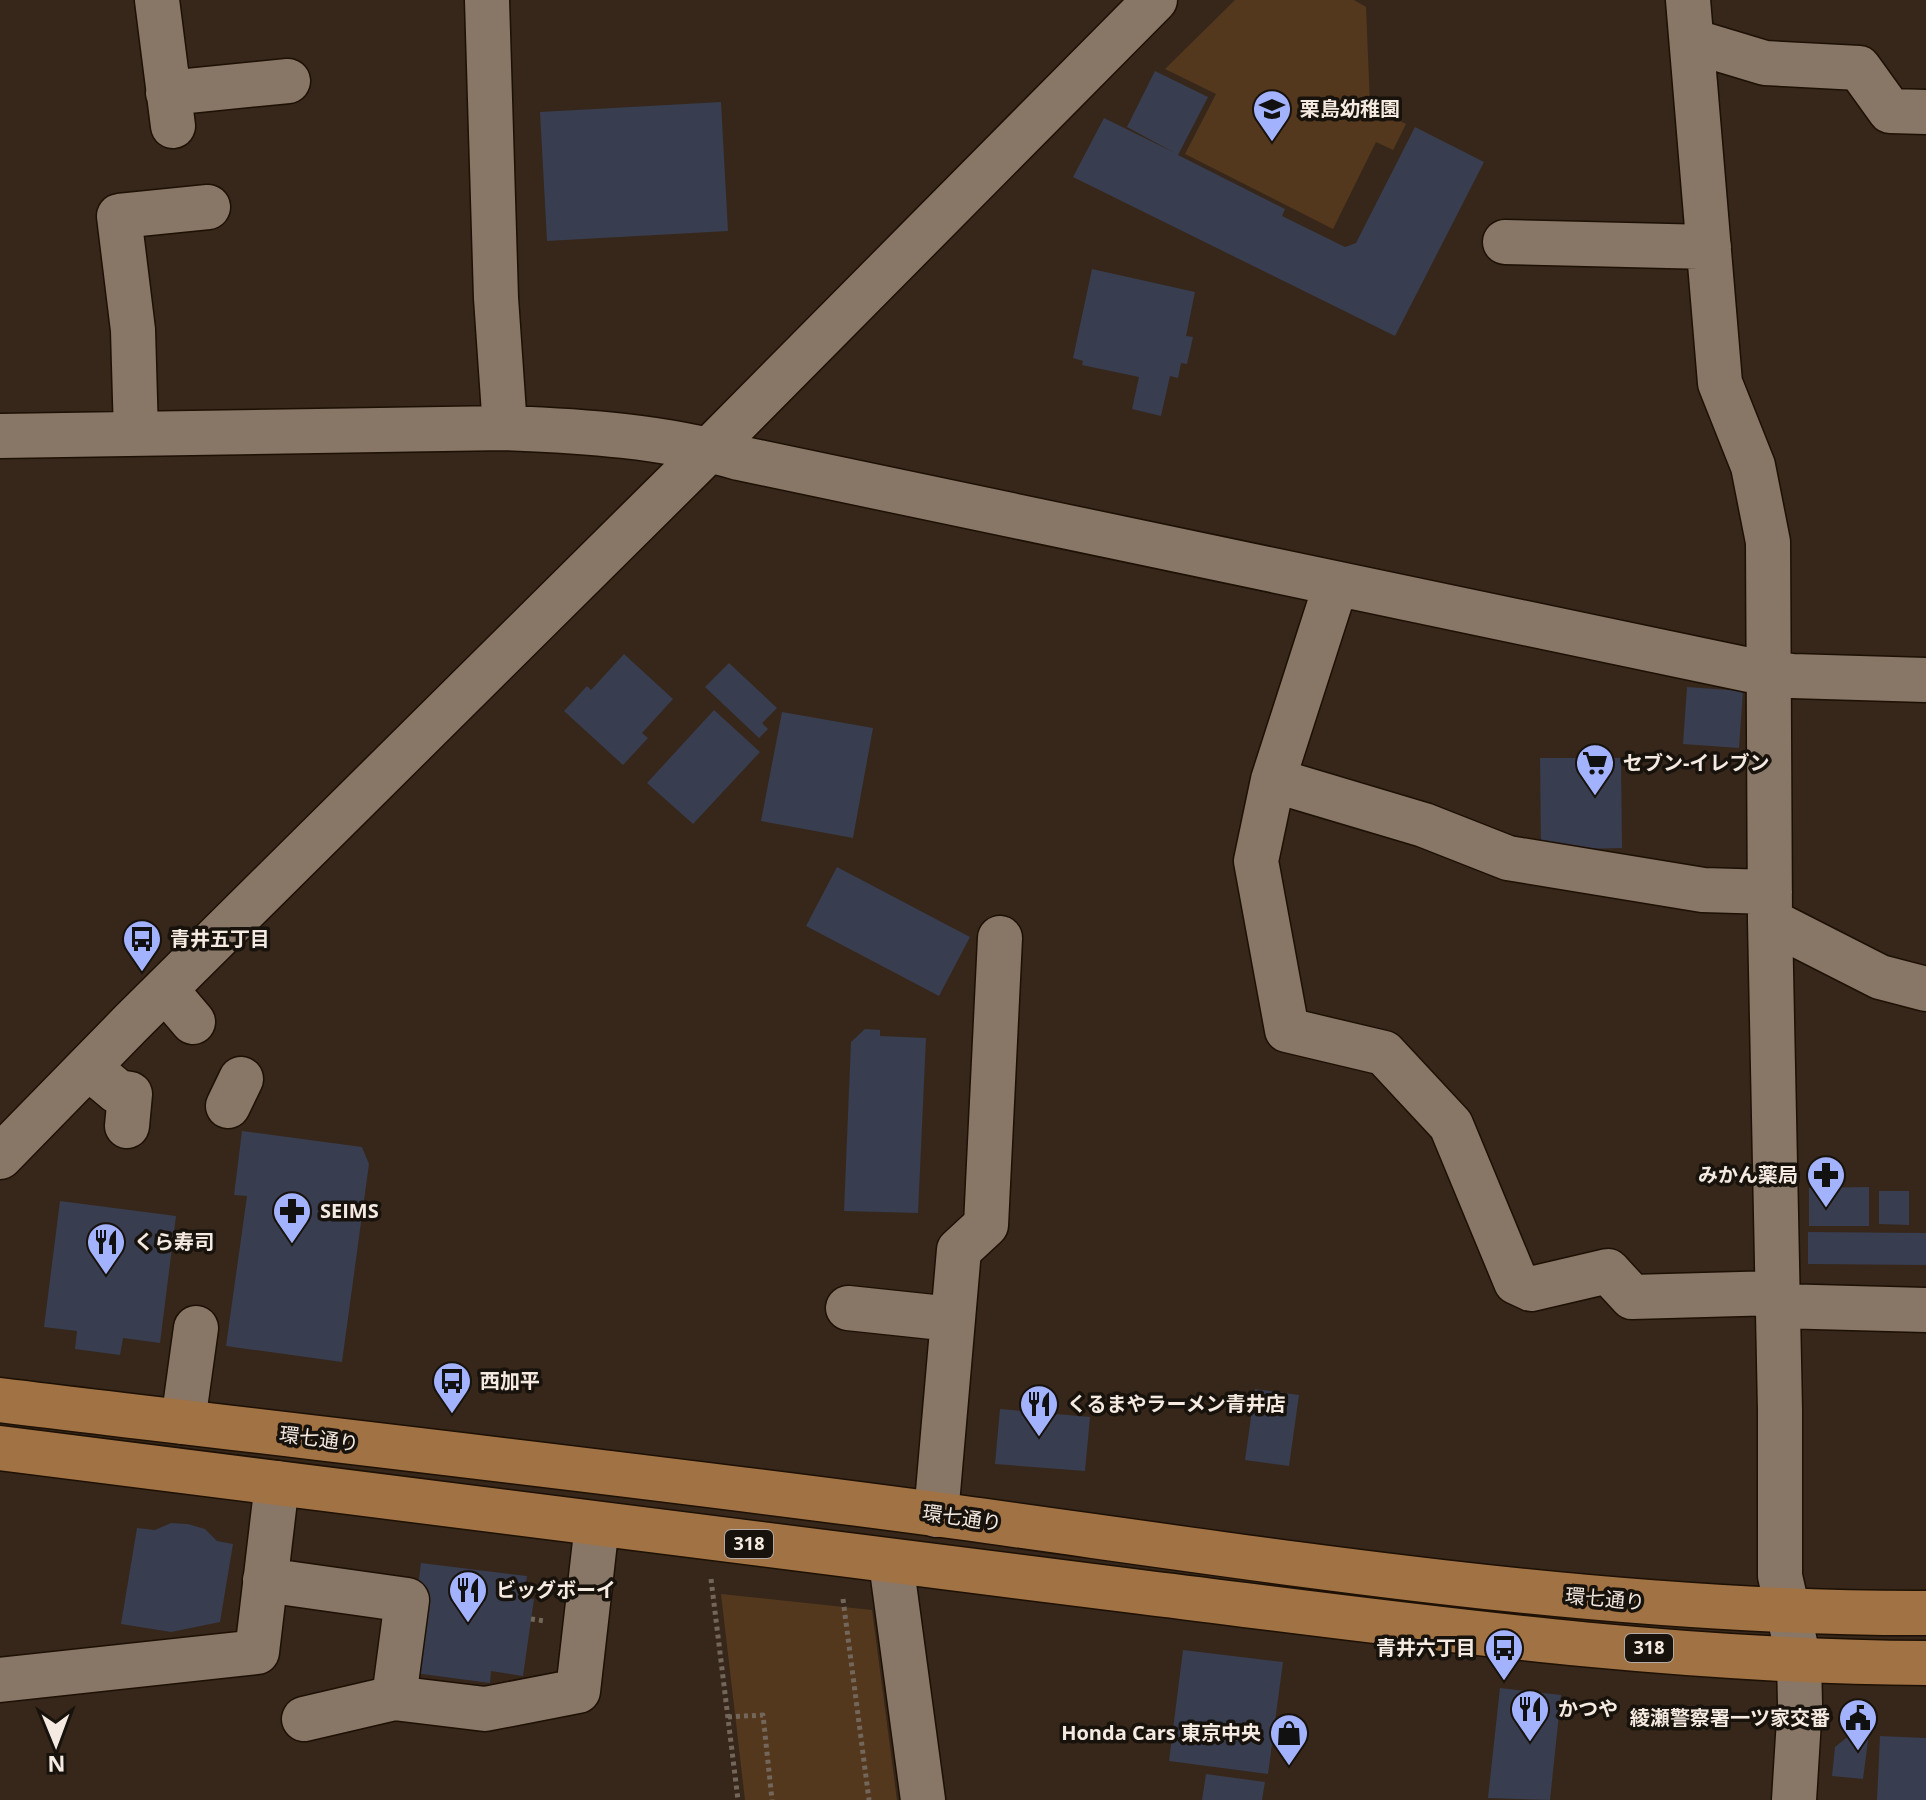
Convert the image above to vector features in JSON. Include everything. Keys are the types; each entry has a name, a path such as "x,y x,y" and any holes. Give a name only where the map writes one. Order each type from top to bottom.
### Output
{"main road":[{"name":"環七通り","path":"0,1400 936,1515 1494,1590 1790,1611 1926,1613"},
{"name":"318","path":"0,1448 1499,1636 1799,1660 1926,1663"}],"street":[{"path":"157,0 170,110 288,81"},
{"path":"487,0 496,298 505,428"},
{"path":"0,1157 1155,0"},
{"path":"1690,20 1765,63 1859,68 1890,111 1926,112"},
{"path":"1690,20 1720,383 1753,466 1768,542 1780,1576 1799,1660 1800,1704 1794,1800"},
{"path":"136,434 133,330 119,216 208,207"},
{"path":"1505,242 1709,247"},
{"path":"0,424 0,436 505,428 567,430 681,443 739,458 1768,673 1926,680"},
{"path":"1336,584 1273,780 1256,861 1287,1030 1384,1053 1451,1125 1516,1282 1531,1289 1608,1271 1632,1297 1778,1300 1926,1310"},
{"path":"1273,780 1424,825 1508,858 1703,890 1770,907 1880,977 1926,989"},
{"path":"936,1515 959,1250 986,1225 1000,938"},
{"path":"165,989 193,1022"},
{"path":"88,1067 118,1092 130,1094 127,1126"},
{"path":"848,1308 952,1319"},
{"path":"183,1422 196,1328"},
{"path":"0,1680 257,1652 277,1483"},
{"path":"304,1719 394,1698 485,1709 578,1691 597,1524"},
{"path":"891,1562 923,1800"},
{"path":"265,1580 407,1600 394,1698"}],"path":[{"path":"711,1579 738,1800"},
{"path":"843,1596 869,1800"},
{"path":"728,1717 763,1715 772,1800"}],"shaded area":[{"path":"1235,0 1354,0 1366,7 1370,105 1406,124 1393,150 1376,142 1333,229 1185,154 1216,94 1165,69"},
{"path":"721,1594 872,1610 897,1800 745,1800"}],"building":[{"path":"1155,71 1208,97 1178,155 1285,209 1282,216 1345,247 1356,243 1415,127 1484,162 1395,336 1073,177 1104,118 1175,153 1127,127"},
{"path":"721,102 728,231 547,241 540,112"},
{"path":"1092,269 1195,292 1186,336 1193,337 1187,364 1181,363 1178,378 1170,376 1161,416 1132,409 1139,377 1082,365 1083,361 1073,358"},
{"path":"624,654 673,699 642,733 648,738 623,765 564,711 587,686 591,690"},
{"path":"729,663 777,708 762,723 768,729 759,738 705,687"},
{"path":"1687,687 1743,691 1739,748 1683,744"},
{"path":"714,710 760,752 693,824 647,783"},
{"path":"782,712 873,728 853,838 761,821"},
{"path":"1540,758 1621,758 1622,848 1541,850"},
{"path":"837,867 970,937 939,996 806,926"},
{"path":"865,1029 880,1030 880,1036 926,1038 918,1213 844,1211 851,1042"},
{"path":"242,1131 362,1147 369,1164 342,1362 226,1346 247,1196 234,1195"},
{"path":"1869,1187 1869,1226 1809,1226 1809,1188"},
{"path":"1879,1191 1909,1191 1909,1225 1879,1224"},
{"path":"60,1201 176,1216 160,1343 123,1338 120,1355 75,1349 77,1331 44,1327"},
{"path":"1808,1232 1926,1233 1926,1265 1808,1264"},
{"path":"1255,1389 1299,1395 1289,1466 1245,1460"},
{"path":"1000,1409 1090,1417 1085,1471 995,1464"},
{"path":"171,1523 205,1529 217,1541 233,1544 220,1622 171,1632 121,1624 137,1528 155,1530"},
{"path":"421,1563 527,1576 524,1598 534,1599 523,1676 491,1671 490,1683 407,1672"},
{"path":"1183,1650 1283,1662 1268,1774 1169,1761"},
{"path":"1500,1688 1561,1695 1550,1800 1488,1798"},
{"path":"1855,1731 1869,1733 1863,1779 1832,1776 1835,1747"},
{"path":"1880,1736 1926,1738 1926,1800 1877,1800"},
{"path":"1206,1774 1265,1782 1262,1800 1202,1800"}],"place":[{"name":"栗島幼稚園","path":"1272,143"},
{"name":"セブン-イレブン","path":"1595,797"},
{"name":"青井五丁目","path":"142,973"},
{"name":"みかん薬局","path":"1826,1209"},
{"name":"SEIMS","path":"292,1245"},
{"name":"くら寿司","path":"106,1276"},
{"name":"西加平","path":"452,1415"},
{"name":"くるまやラーメン青井店","path":"1039,1438"},
{"name":"ビッグボーイ","path":"468,1624"},
{"name":"青井六丁目","path":"1504,1682"},
{"name":"かつや","path":"1530,1743"},
{"name":"綾瀬警察署一ツ家交番","path":"1858,1752"},
{"name":"Honda Cars 東京中央","path":"1289,1767"}]}
